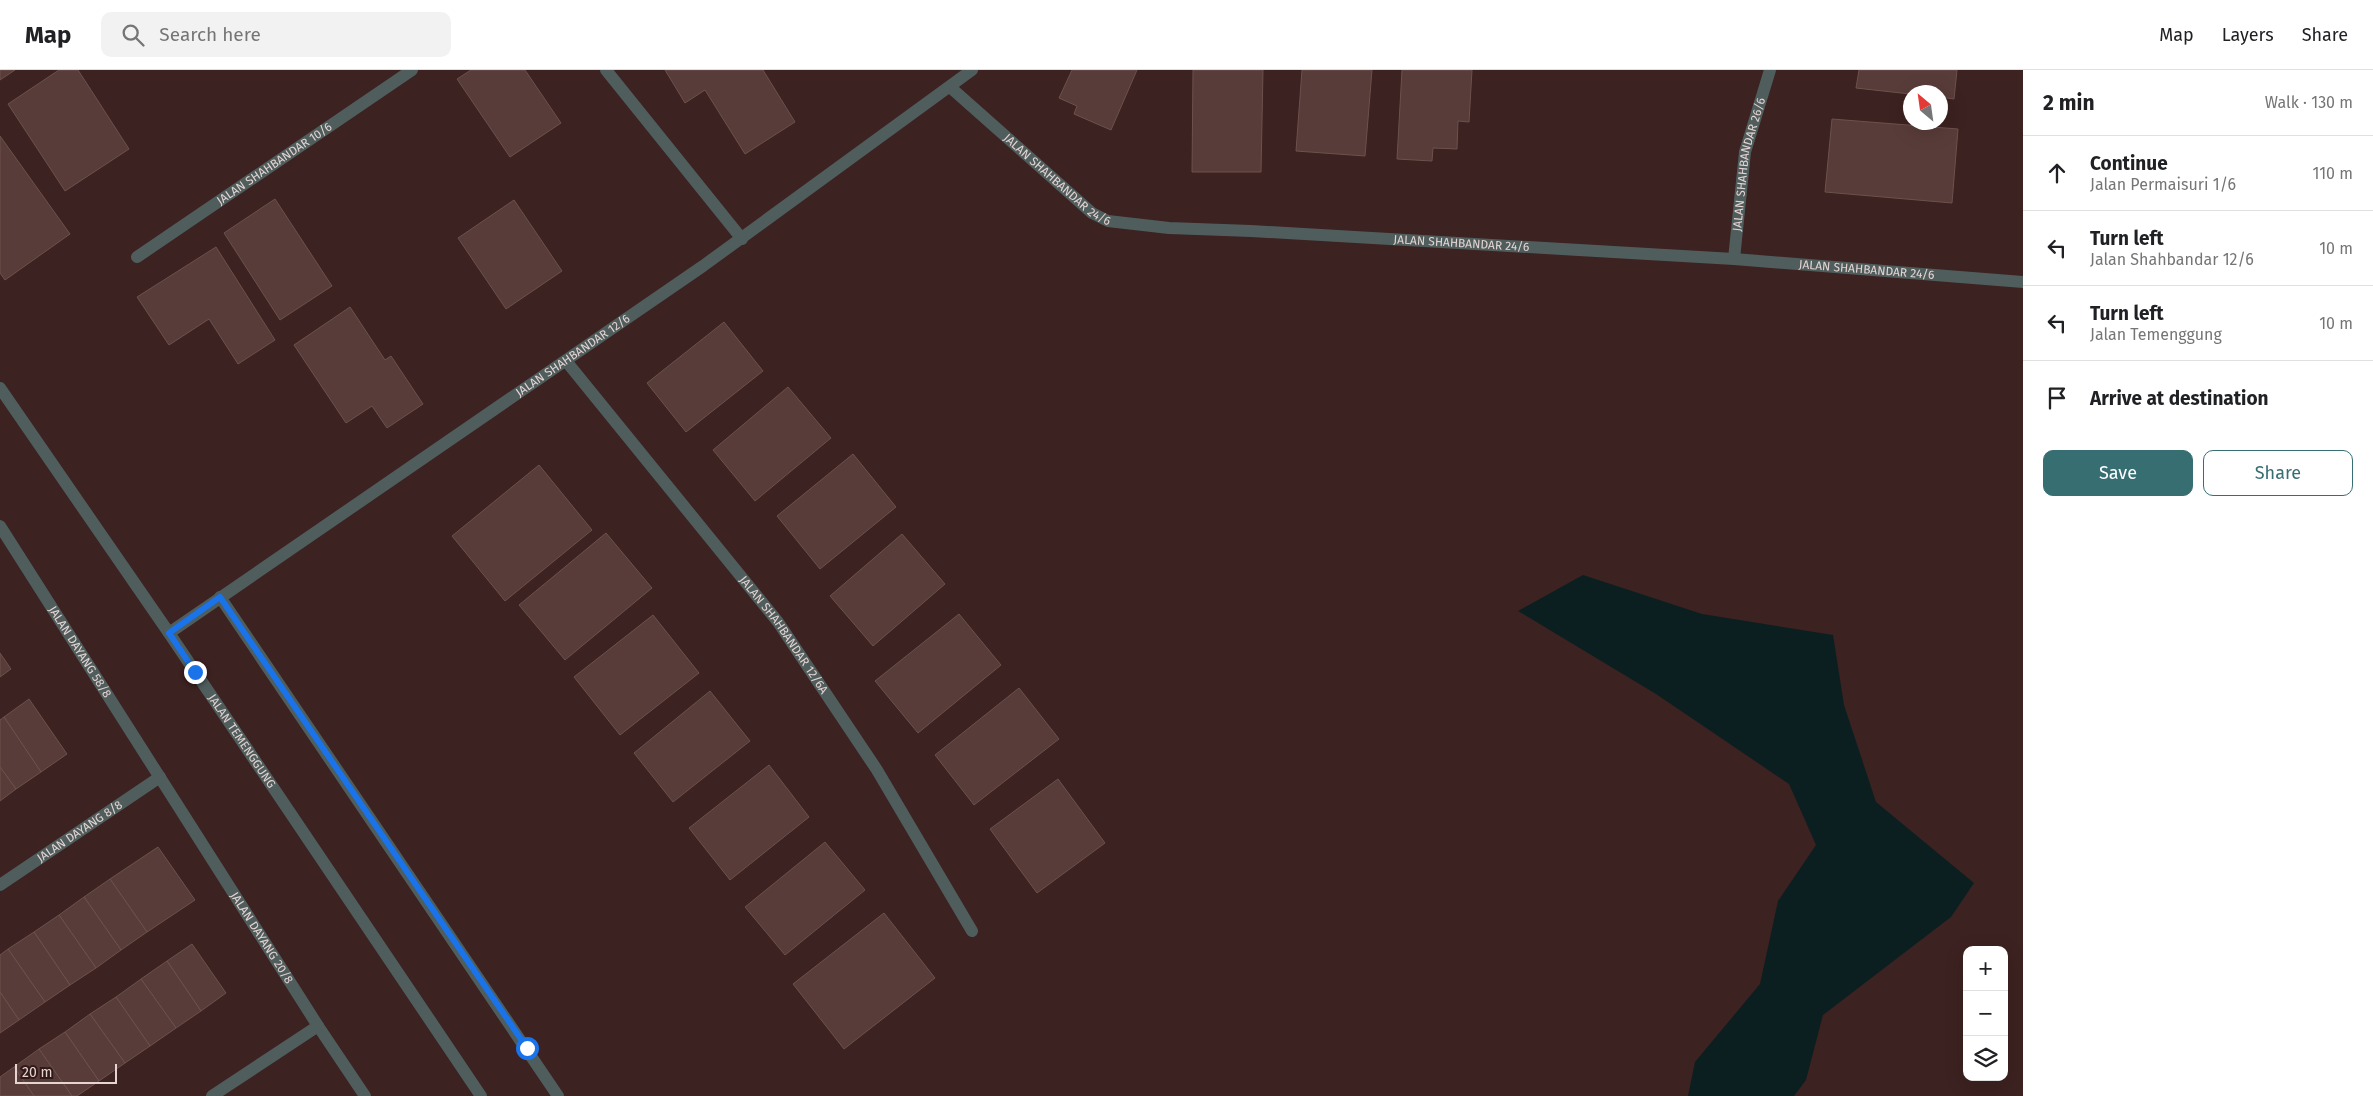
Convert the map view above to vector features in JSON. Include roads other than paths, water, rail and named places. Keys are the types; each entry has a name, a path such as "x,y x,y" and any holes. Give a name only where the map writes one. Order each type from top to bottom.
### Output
{"street":[{"name":"JALAN SHAHBANDAR 10/6","path":"136,257 412,70"},
{"path":"606,70 742,239"},
{"name":"JALAN SHAHBANDAR 12/6","path":"169,633 742,239 972,70"},
{"name":"JALAN SHAHBANDAR 26/6","path":"1734,259 1745,152 1770,70"},
{"name":"JALAN SHAHBANDAR 24/6","path":"950,86 1092,213 1108,221 1169,228 1260,231 1734,259 2023,282"},
{"name":"JALAN SHAHBANDAR 12/6A","path":"566,361 778,622 877,770 972,931"},
{"name":"JALAN TEMENGGUNG","path":"0,388 169,633 481,1096"},
{"name":"JALAN DAYANG 58/8","path":"1,529 160,777"},
{"path":"220,597 558,1096"},
{"name":"JALAN DAYANG 8/8","path":"0,885 160,777"},
{"name":"JALAN DAYANG 20/8","path":"160,777 318,1026 365,1096"},
{"path":"212,1096 318,1026"}],"water":[{"path":"1583,575 1702,614 1833,635 1844,705 1876,802 1974,883 1951,917 1823,1015 1806,1080 1794,1096 1688,1096 1695,1062 1760,984 1778,901 1816,845 1789,784 1656,694 1518,611"}]}
